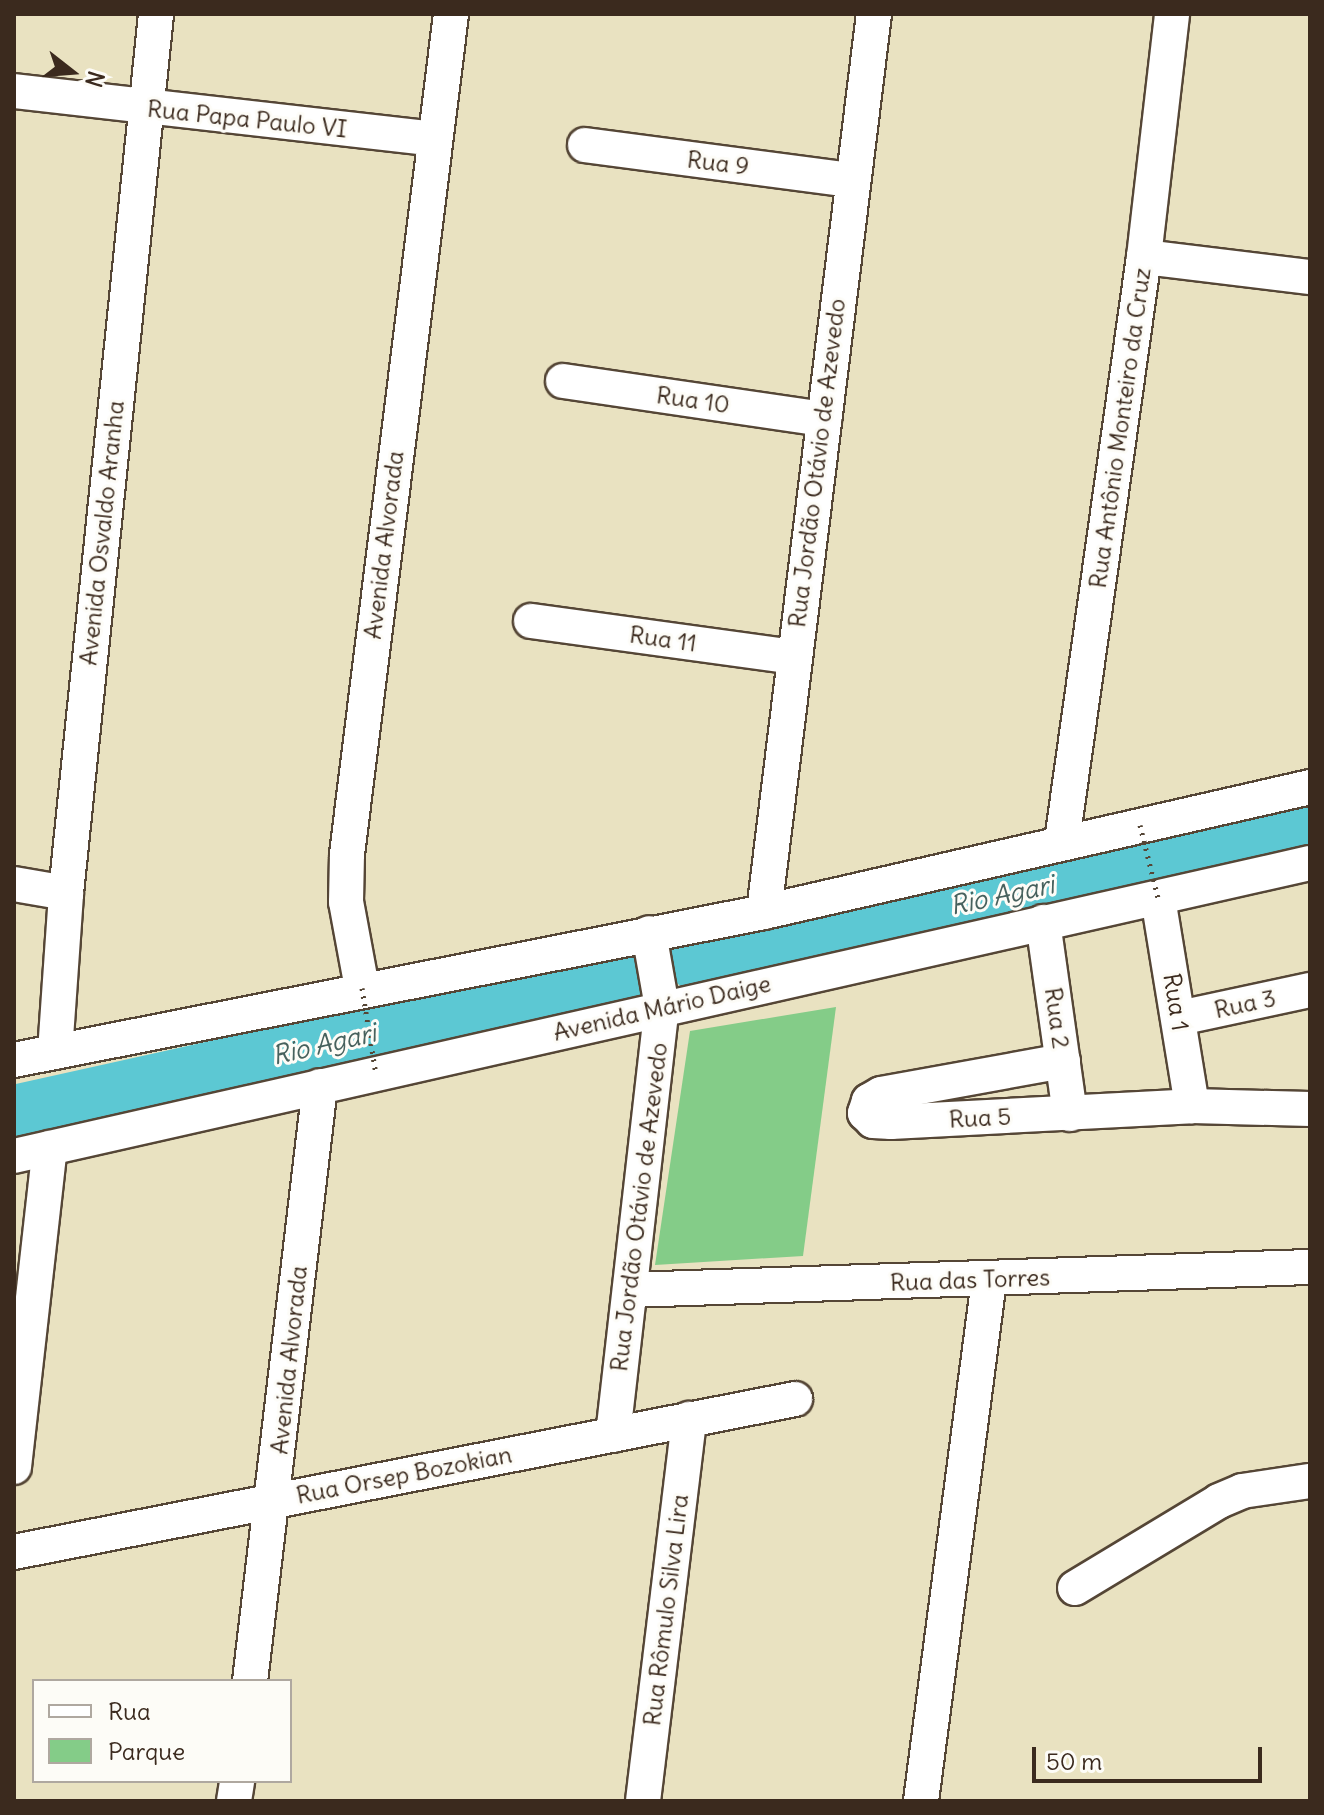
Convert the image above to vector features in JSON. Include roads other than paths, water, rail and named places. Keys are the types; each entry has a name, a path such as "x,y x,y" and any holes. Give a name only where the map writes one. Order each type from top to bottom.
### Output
{"street":[{"name":"Avenida Osvaldo Aranha","path":"55,1052 66,893 156,14"},
{"name":"Avenida Alvorada","path":"362,988 346,902 347,854 433,139 451,14"},
{"name":"Rua Jordão Otávio de Azevedo","path":"764,912 850,180 874,14"},
{"name":"Rua Antônio Monteiro da Cruz","path":"1062,841 1144,257 1172,14"},
{"name":"Rua Papa Paulo VI","path":"14,91 433,139"},
{"name":"Rua 9","path":"585,145 850,180"},
{"path":"1144,257 1310,277"},
{"name":"Rua 10","path":"563,381 824,419"},
{"name":"Rua 11","path":"531,621 794,657"},
{"path":"14,1060 362,988 764,912 1062,841 1310,787"},
{"name":"Avenida Mário Daige","path":"14,1156 662,1007 1310,863"},
{"path":"14,884 66,893"},
{"name":"Rua 1","path":"1158,898 1192,1106"},
{"name":"Rua 2","path":"1043,922 1070,1114"},
{"name":"Rua Jordão Otávio de Azevedo","path":"613,1435 662,1007 649,933"},
{"name":"Rua 3","path":"1179,1018 1310,990"},
{"name":"Rua 5","path":"1063,1061 881,1094 869,1101 865,1113 873,1121 891,1122 1192,1106 1310,1109"},
{"name":"Avenida Alvorada","path":"250,1679 274,1501 320,1086"},
{"path":"14,1467 50,1148"},
{"name":"Rua das Torres","path":"630,1290 1310,1267"},
{"path":"921,1801 989,1280"},
{"name":"Rua Orsep Bozokian","path":"14,1552 795,1399"},
{"name":"Rua Rômulo Silva Lira","path":"643,1801 689,1419"},
{"path":"1075,1588 1219,1501 1242,1491 1310,1481"}],"waterway":[{"name":"Rio Agari","path":"695,962 1310,827"},
{"name":"Rio Agari","path":"14,1113 633,976"}]}
